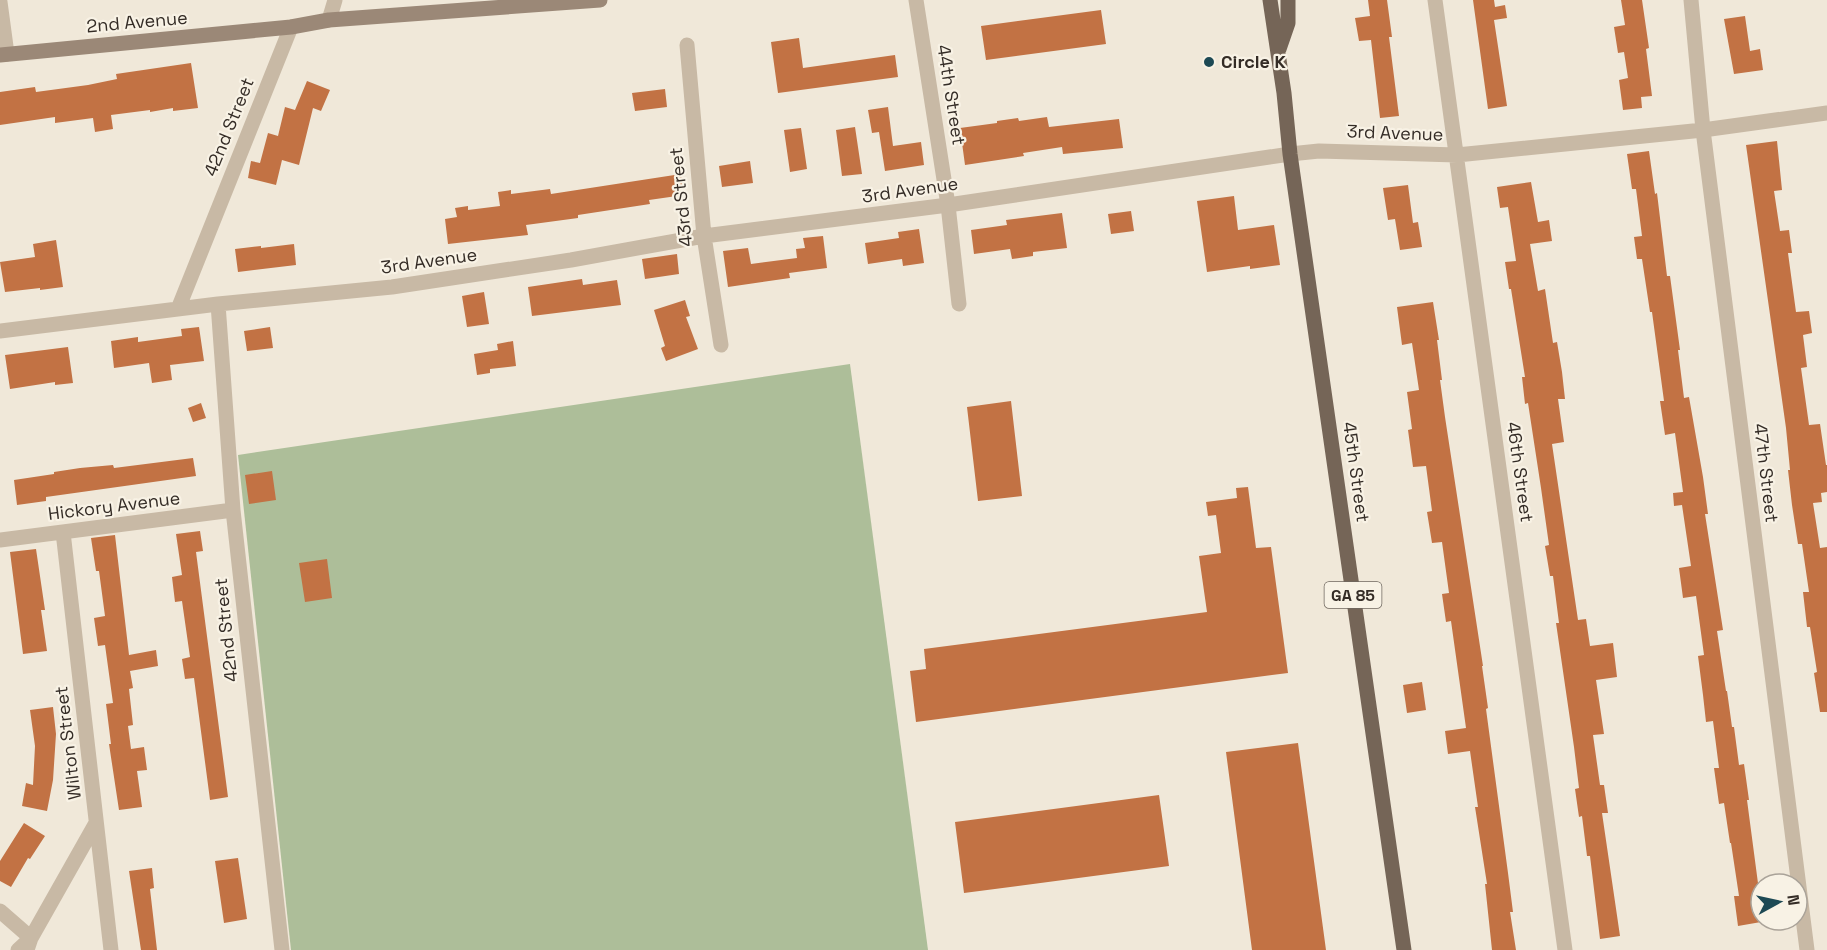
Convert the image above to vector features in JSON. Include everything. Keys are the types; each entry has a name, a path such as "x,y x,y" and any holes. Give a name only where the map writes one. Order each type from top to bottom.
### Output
{"main road":[{"name":"2nd Avenue","path":"3,54 291,27 329,20 600,0"},
{"name":"45th Street","path":"1270,0 1404,950"},
{"path":"1278,51 1288,23 1288,0"},
{"path":"1288,23 1295,15 1298,0"}],"street":[{"path":"329,20 335,0"},
{"name":"44th Street","path":"916,0 948,205 959,304"},
{"name":"46th Street","path":"1435,0 1565,950"},
{"name":"47th Street","path":"1691,0 1703,130 1807,950"},
{"path":"0,2 3,54"},
{"name":"42nd Street","path":"178,309 291,27"},
{"name":"43rd Street","path":"687,45 704,236 721,345"},
{"name":"3rd Avenue","path":"0,331 218,304 392,287 570,260 704,236 948,205 1290,154 1319,151 1457,154 1703,130 1827,113"},
{"name":"42nd Street","path":"218,304 233,510 282,950"},
{"name":"Hickory Avenue","path":"0,540 233,510"},
{"name":"Wilton Street","path":"63,532 111,950"},
{"path":"18,950 31,944 96,823"},
{"path":"0,911 31,944"}],"green space":[{"path":"850,364 928,950 291,950 238,455"}],"building":[{"path":"1368,0 1387,0 1392,37 1389,37 1399,116 1380,118 1371,40 1359,41 1355,18 1370,16"},
{"path":"1473,0 1494,0 1495,7 1505,5 1507,18 1494,20 1507,106 1488,109"},
{"path":"1621,0 1642,0 1649,48 1646,49 1652,96 1641,97 1642,108 1623,110 1619,80 1628,78 1624,52 1618,53 1614,27 1625,25"},
{"path":"1101,10 1106,44 986,60 981,26"},
{"path":"1745,16 1750,51 1760,49 1763,70 1734,74 1724,19"},
{"path":"799,38 803,68 895,55 898,77 778,93 771,42"},
{"path":"191,63 198,108 173,111 173,108 111,115 113,129 95,132 93,118 55,123 55,117 0,125 0,92 35,87 36,92 88,85 117,79 116,74"},
{"path":"307,81 330,90 321,111 313,108 299,165 282,160 276,185 248,178 251,161 260,163 268,133 278,136 285,107 295,110"},
{"path":"665,89 667,107 635,111 632,93"},
{"path":"888,107 893,146 921,142 924,165 885,171 879,132 872,133 868,110"},
{"path":"1047,117 1049,127 1119,119 1123,148 1063,154 1062,147 1023,153 1024,156 965,165 960,128 1018,118 1019,121"},
{"path":"855,127 862,174 842,176 836,130"},
{"path":"801,128 807,169 790,172 784,130"},
{"path":"1777,141 1782,190 1774,191 1780,231 1789,230 1792,253 1788,253 1796,312 1809,311 1812,333 1803,335 1807,367 1801,368 1809,425 1820,424 1827,465 1827,492 1821,493 1822,502 1813,503 1820,548 1827,547 1827,712 1820,712 1814,673 1817,672 1810,627 1807,627 1803,592 1809,592 1802,544 1798,544 1792,505 1786,428 1746,145"},
{"path":"1649,151 1655,194 1657,193 1667,276 1670,276 1684,398 1689,397 1703,477 1708,514 1705,514 1723,630 1717,631 1739,765 1744,764 1757,872 1749,872 1749,924 1738,926 1734,896 1739,896 1731,843 1724,803 1719,804 1714,768 1719,768 1713,721 1706,722 1698,656 1704,655 1696,596 1683,598 1679,568 1691,566 1682,505 1674,506 1673,493 1683,492 1675,433 1665,435 1660,401 1664,401 1652,312 1650,312 1642,259 1637,259 1634,237 1642,236 1636,189 1632,189 1627,154"},
{"path":"750,161 753,183 722,187 719,166"},
{"path":"681,174 684,195 649,200 650,204 578,215 578,218 526,225 528,235 448,244 445,219 457,217 455,208 468,206 468,210 500,206 498,192 511,190 511,194 550,189 551,194"},
{"path":"1531,182 1538,222 1549,220 1552,241 1530,244 1538,291 1545,289 1553,343 1557,342 1562,372 1565,399 1558,399 1564,442 1552,444 1578,620 1586,619 1590,646 1613,643 1617,677 1596,680 1604,734 1593,735 1600,785 1604,785 1608,813 1602,813 1620,936 1600,939 1590,856 1587,856 1582,816 1579,817 1575,789 1579,788 1556,623 1559,623 1553,576 1550,576 1545,546 1549,545 1528,403 1525,404 1522,377 1525,377 1505,262 1516,261 1508,207 1500,208 1497,187"},
{"path":"1408,185 1413,223 1418,222 1422,247 1400,250 1395,219 1388,220 1383,188"},
{"path":"1234,196 1238,230 1274,225 1280,265 1250,269 1250,266 1207,272 1197,201"},
{"path":"1131,211 1134,231 1111,234 1108,214"},
{"path":"1062,213 1067,248 1033,252 1033,256 1012,259 1010,249 974,254 971,230 1007,225 1006,220"},
{"path":"919,229 924,263 903,266 902,259 868,264 865,243 899,238 898,232"},
{"path":"823,236 827,268 789,273 790,278 728,287 723,251 748,248 751,264 797,258 796,249 805,248 803,238"},
{"path":"56,240 63,287 5,292 0,262 35,257 33,244"},
{"path":"294,244 296,265 238,272 235,249"},
{"path":"677,254 679,274 645,279 642,259"},
{"path":"582,279 583,285 617,280 621,305 532,316 528,287"},
{"path":"484,292 489,324 467,327 462,296"},
{"path":"685,300 690,316 686,317 698,349 666,361 661,348 665,346 654,310"},
{"path":"1433,302 1439,340 1437,340 1442,380 1440,380 1445,417 1483,666 1488,708 1486,709 1516,950 1492,950 1485,884 1487,884 1475,807 1478,807 1470,751 1448,754 1445,731 1466,728 1451,621 1446,622 1442,594 1449,593 1442,542 1432,543 1427,512 1432,511 1426,466 1413,467 1408,430 1412,429 1407,392 1419,390 1412,343 1402,345 1397,307"},
{"path":"199,327 204,361 170,365 172,380 152,383 149,363 114,368 111,341 138,337 138,342 182,336 181,329"},
{"path":"270,327 273,348 247,351 244,331"},
{"path":"513,341 516,366 490,369 490,373 477,375 474,354 498,350 497,344"},
{"path":"68,347 73,383 55,385 55,382 10,389 5,355"},
{"path":"1011,401 1022,496 978,501 967,407"},
{"path":"201,403 206,418 193,422 188,408"},
{"path":"193,458 196,476 46,497 46,501 17,505 14,480 80,468 113,465 114,468"},
{"path":"272,471 276,500 249,504 245,475"},
{"path":"1248,487 1256,548 1271,547 1288,673 916,722 910,671 926,669 924,649 1207,612 1199,556 1221,553 1216,515 1208,516 1206,502 1237,498 1236,488"},
{"path":"200,531 203,551 196,552 228,797 210,800 194,678 185,679 182,659 190,657 182,601 175,602 172,577 182,575 176,534"},
{"path":"115,535 129,655 156,650 158,666 130,671 133,688 129,689 133,725 128,726 131,749 144,747 147,770 137,771 142,807 119,810 109,744 111,744 106,704 113,703 105,645 98,646 94,618 105,616 99,571 96,571 91,538"},
{"path":"36,549 45,610 41,610 47,651 23,654 10,552"},
{"path":"327,559 332,598 305,602 299,563"},
{"path":"1422,682 1426,710 1407,713 1403,685"},
{"path":"53,707 56,734 53,780 47,811 22,806 26,783 33,785 35,746 30,710"},
{"path":"1298,743 1326,950 1252,950 1226,752"},
{"path":"1159,795 1169,866 964,893 955,822"},
{"path":"24,823 45,836 30,859 28,858 11,887 0,881 0,861"},
{"path":"238,858 247,919 224,923 215,861"},
{"path":"152,868 154,888 150,889 157,950 141,950 129,871"}],"place":[{"name":"Circle K","path":"1209,62"}]}
